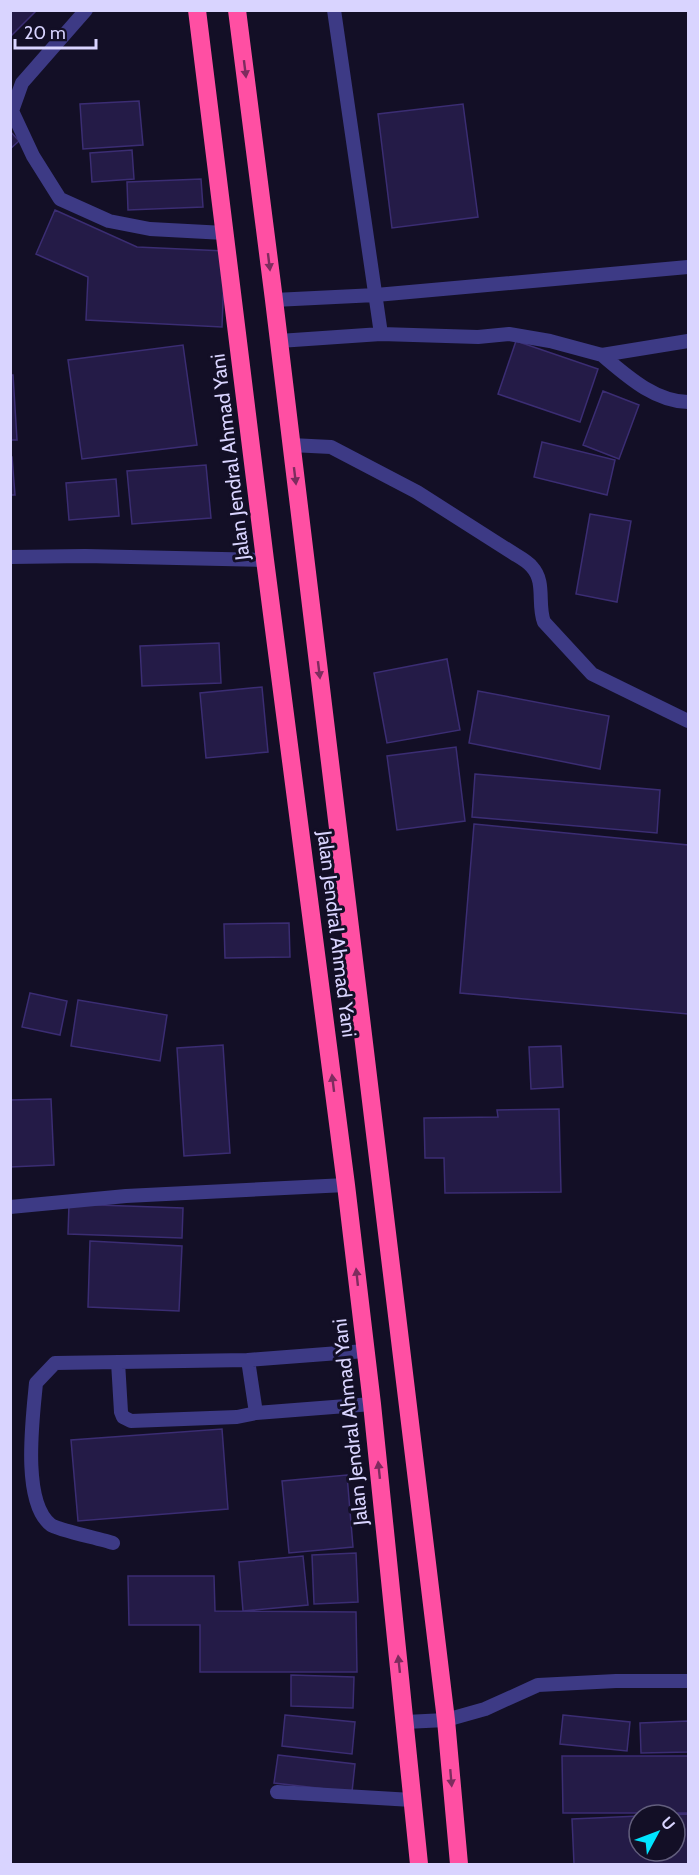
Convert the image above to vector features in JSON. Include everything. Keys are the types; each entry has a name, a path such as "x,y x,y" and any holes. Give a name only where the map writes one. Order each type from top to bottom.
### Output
{"highway":[{"name":"Jalan Jendral Ahmad Yani","path":"197,10 346,1185 372,1404 419,1864"},
{"name":"Jalan Jendral Ahmad Yani","path":"237,10 446,1720 459,1864"}],"lane":[{"path":"86,10 22,83 12,111 33,156 60,199 109,221 150,229 225,233"},
{"path":"334,10 381,334"},
{"path":"274,300 376,295 688,267"},
{"path":"279,341 381,334 478,338 509,334 550,341 602,355 688,341"},
{"path":"602,355 638,385 678,402 688,402"},
{"path":"291,445 331,447 417,492 532,566 540,580 540,612 544,622 592,674 688,721"},
{"path":"10,557 85,556 265,560"},
{"path":"10,1207 126,1196 346,1185"},
{"path":"113,1543 52,1525 36,1505 30,1449 36,1383 55,1363 248,1360 365,1351"},
{"path":"248,1360 256,1413"},
{"path":"118,1362 121,1412 123,1417 131,1421 237,1417 256,1413 372,1404"},
{"path":"405,1722 446,1720 485,1709 538,1685 688,1681"},
{"path":"277,1792 412,1800"}],"building":[{"path":"10,10 37,10 10,37"},
{"path":"139,101 143,145 83,149 80,104"},
{"path":"463,104 478,217 392,228 378,114"},
{"path":"10,131 19,141 10,149"},
{"path":"132,150 134,179 92,182 90,153"},
{"path":"201,179 203,207 128,210 127,182"},
{"path":"55,210 137,247 225,251 222,327 86,320 88,277 36,254"},
{"path":"516,341 598,369 580,422 498,394"},
{"path":"183,345 197,445 82,459 68,360"},
{"path":"10,375 13,375 17,440 10,440"},
{"path":"603,391 639,405 619,459 583,445"},
{"path":"542,442 615,460 607,495 534,477"},
{"path":"10,457 12,457 15,495 10,495"},
{"path":"206,465 211,518 132,524 127,471"},
{"path":"116,479 119,516 69,520 66,483"},
{"path":"590,514 631,521 617,602 576,594"},
{"path":"219,643 221,683 142,686 140,646"},
{"path":"447,659 460,730 387,743 374,673"},
{"path":"262,687 268,752 206,758 200,693"},
{"path":"478,691 609,716 600,769 469,743"},
{"path":"456,747 465,821 397,830 387,756"},
{"path":"475,774 660,790 657,833 472,817"},
{"path":"474,824 688,845 688,1014 460,993"},
{"path":"289,923 290,957 225,958 224,924"},
{"path":"30,993 67,1001 60,1035 22,1027"},
{"path":"78,1000 167,1015 160,1061 71,1046"},
{"path":"223,1045 230,1153 184,1156 177,1048"},
{"path":"561,1046 563,1087 531,1089 529,1047"},
{"path":"51,1099 54,1165 10,1167 10,1100"},
{"path":"559,1109 561,1192 445,1193 444,1158 425,1158 424,1118 498,1117 497,1110"},
{"path":"69,1204 183,1208 182,1238 68,1234"},
{"path":"90,1241 182,1246 179,1311 88,1307"},
{"path":"222,1429 228,1509 78,1521 71,1440"},
{"path":"347,1475 353,1547 289,1553 282,1481"},
{"path":"356,1553 358,1602 314,1604 312,1555"},
{"path":"303,1556 308,1605 243,1611 239,1562"},
{"path":"128,1576 214,1576 215,1611 356,1612 357,1672 200,1672 200,1625 129,1625"},
{"path":"291,1675 354,1677 353,1708 291,1706"},
{"path":"285,1715 355,1722 352,1754 282,1746"},
{"path":"563,1715 630,1722 627,1751 560,1744"},
{"path":"688,1721 688,1752 641,1753 640,1723"},
{"path":"278,1755 355,1764 352,1792 274,1783"},
{"path":"562,1756 688,1756 688,1813 687,1803 627,1803 627,1813 563,1813"},
{"path":"687,1814 688,1864 574,1864 572,1819 627,1817 627,1863 687,1863"}]}
